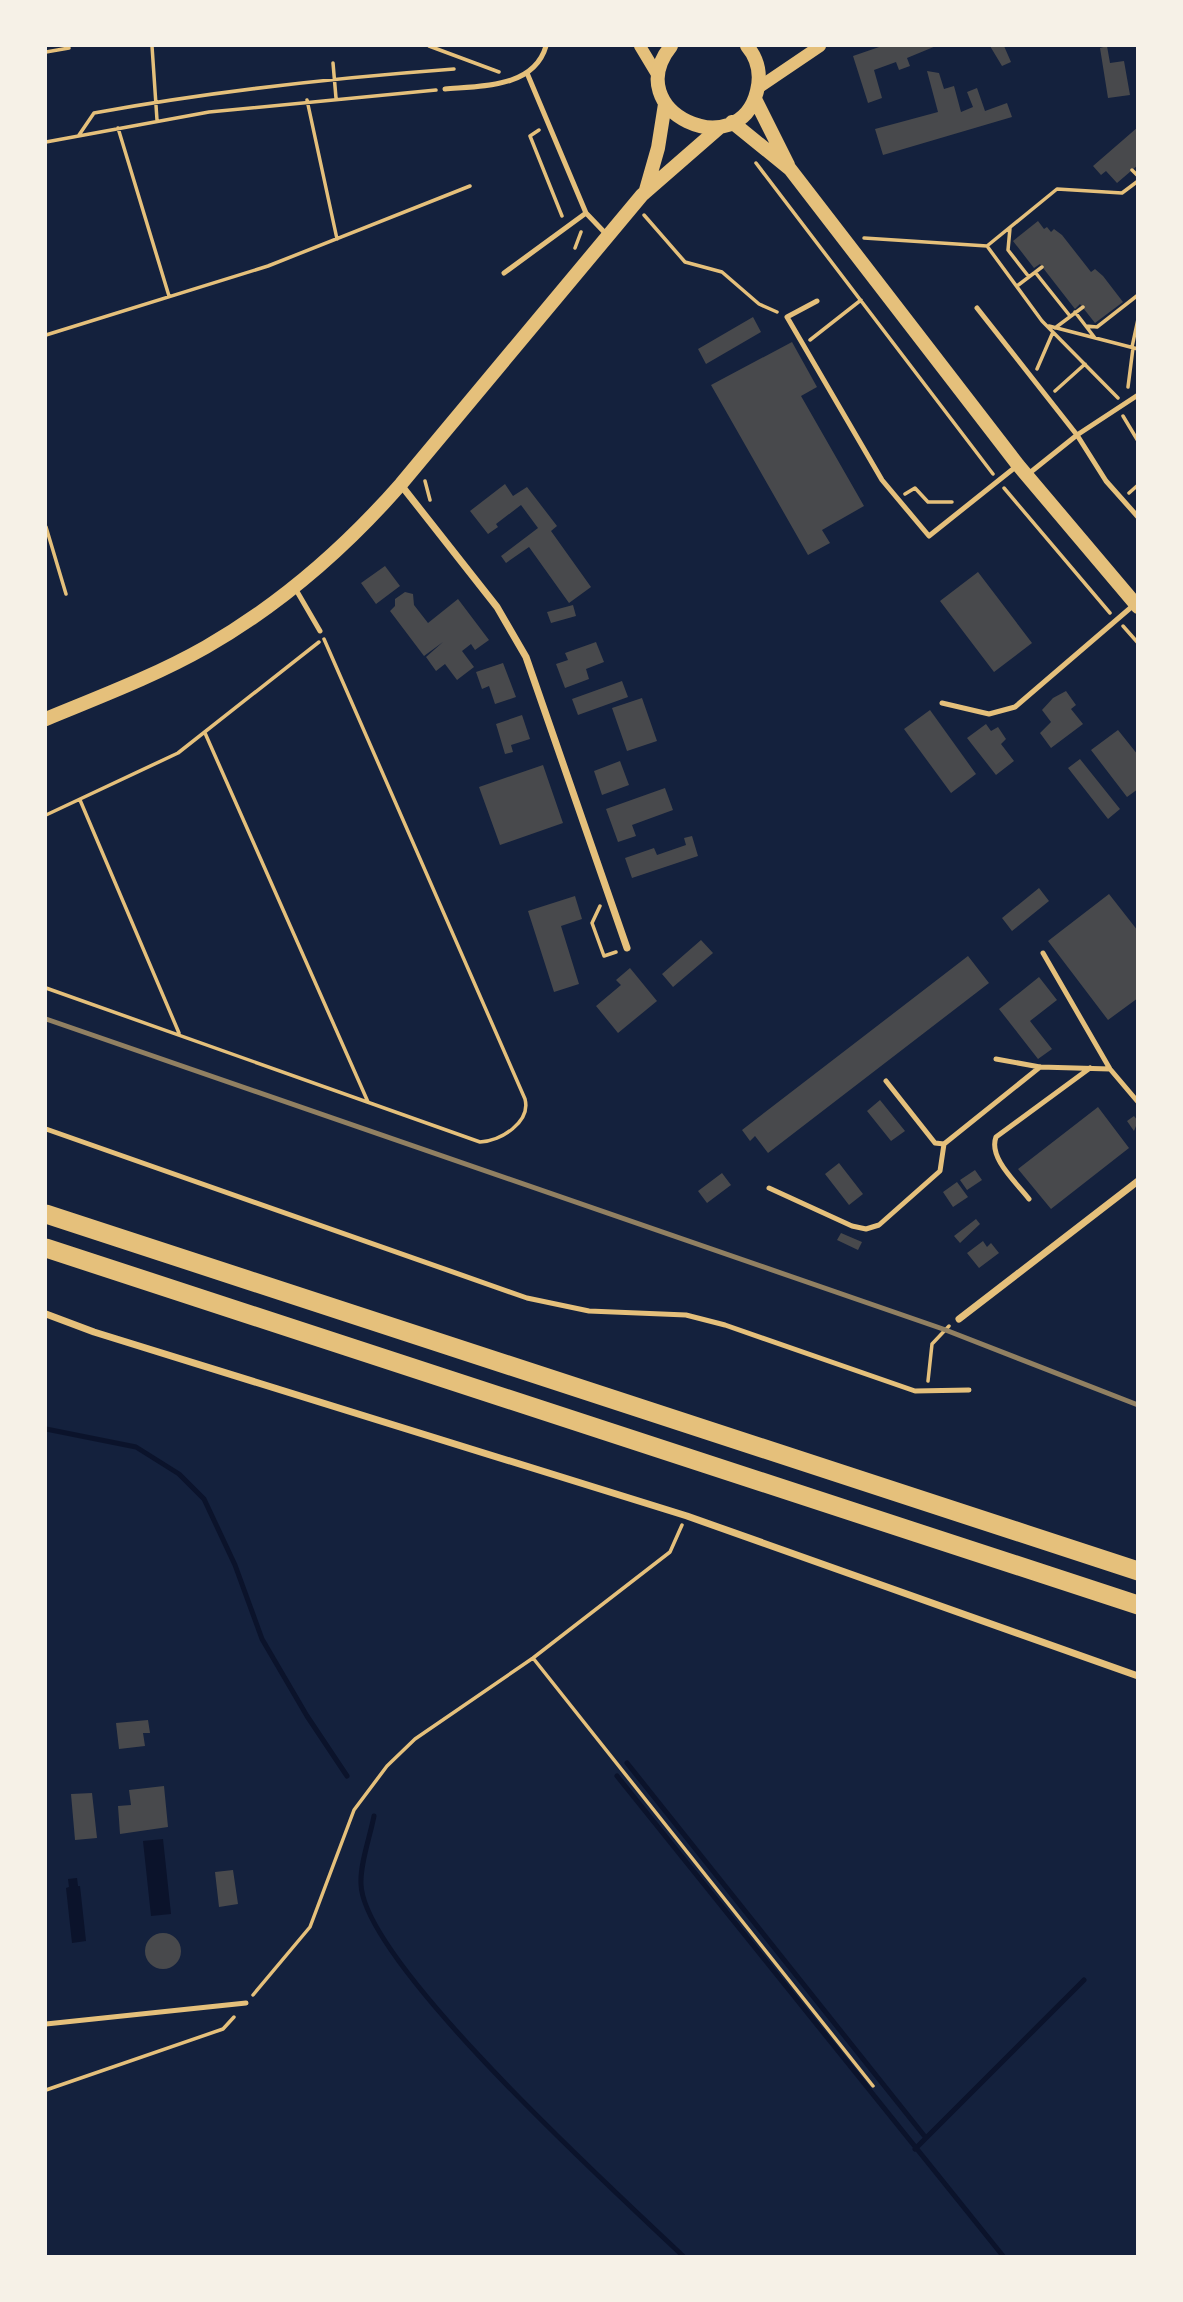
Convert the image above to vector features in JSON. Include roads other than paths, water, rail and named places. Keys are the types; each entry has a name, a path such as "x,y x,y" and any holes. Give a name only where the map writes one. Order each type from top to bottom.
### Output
{"highway":[{"path":"46,1214 1138,1571"},
{"path":"46,1248 1138,1605"}],"main road":[{"path":"646,190 658,148 665,104 658,76 660,63 671,46"},
{"path":"747,46 757,64 756,94 790,169 1022,470 1136,606"},
{"path":"46,719 204,648 295,588 363,526 401,484 646,190 726,125 756,94"},
{"path":"665,104 679,118 692,125 726,125 790,169"}],"street":[{"path":"640,46 658,76"},
{"path":"756,94 820,46"},
{"path":"401,484 497,607 526,657 627,948"},
{"path":"959,1319 1138,1181"},
{"path":"46,1314 93,1332 687,1516 1138,1676"}],"lane":[{"path":"445,89 512,80 538,62 546,46"},
{"path":"527,72 586,213 609,237"},
{"path":"504,273 586,213"},
{"path":"817,301 787,317 882,480 929,536 998,481 1022,470 1077,435 1120,402 1138,395"},
{"path":"977,308 1077,435 1106,481 1138,517"},
{"path":"295,588 320,631"},
{"path":"942,703 989,715 1015,707 1136,606"},
{"path":"1043,953 1110,1069 1138,1102"},
{"path":"996,1059 1040,1067 1110,1069"},
{"path":"769,1188 852,1226 866,1229 879,1225 940,1171 944,1144 1040,1067"},
{"path":"1029,1199 998,1159 994,1143 996,1137 1090,1068"},
{"path":"886,1081 935,1143 944,1144"},
{"path":"46,1129 527,1298 589,1311 686,1315 726,1325 889,1384 928,1392 969,1390"},
{"path":"46,2024 246,2003"}],"water":[{"path":"163,1839 171,1914 151,1916 143,1841"},
{"path":"77,1878 86,1941 72,1943 66,1888 69,1887 68,1879"}],"waterway":[{"path":"46,1429 136,1447 179,1474 204,1499 235,1565 262,1639 307,1716 347,1776"},
{"path":"627,1763 926,2138"},
{"path":"617,1776 1003,2256"},
{"path":"374,1816 361,1884 373,1920 403,1967 499,2077 683,2256"},
{"path":"915,2149 1084,1980"}],"railway":[{"path":"46,1019 943,1329 1138,1405"}]}
